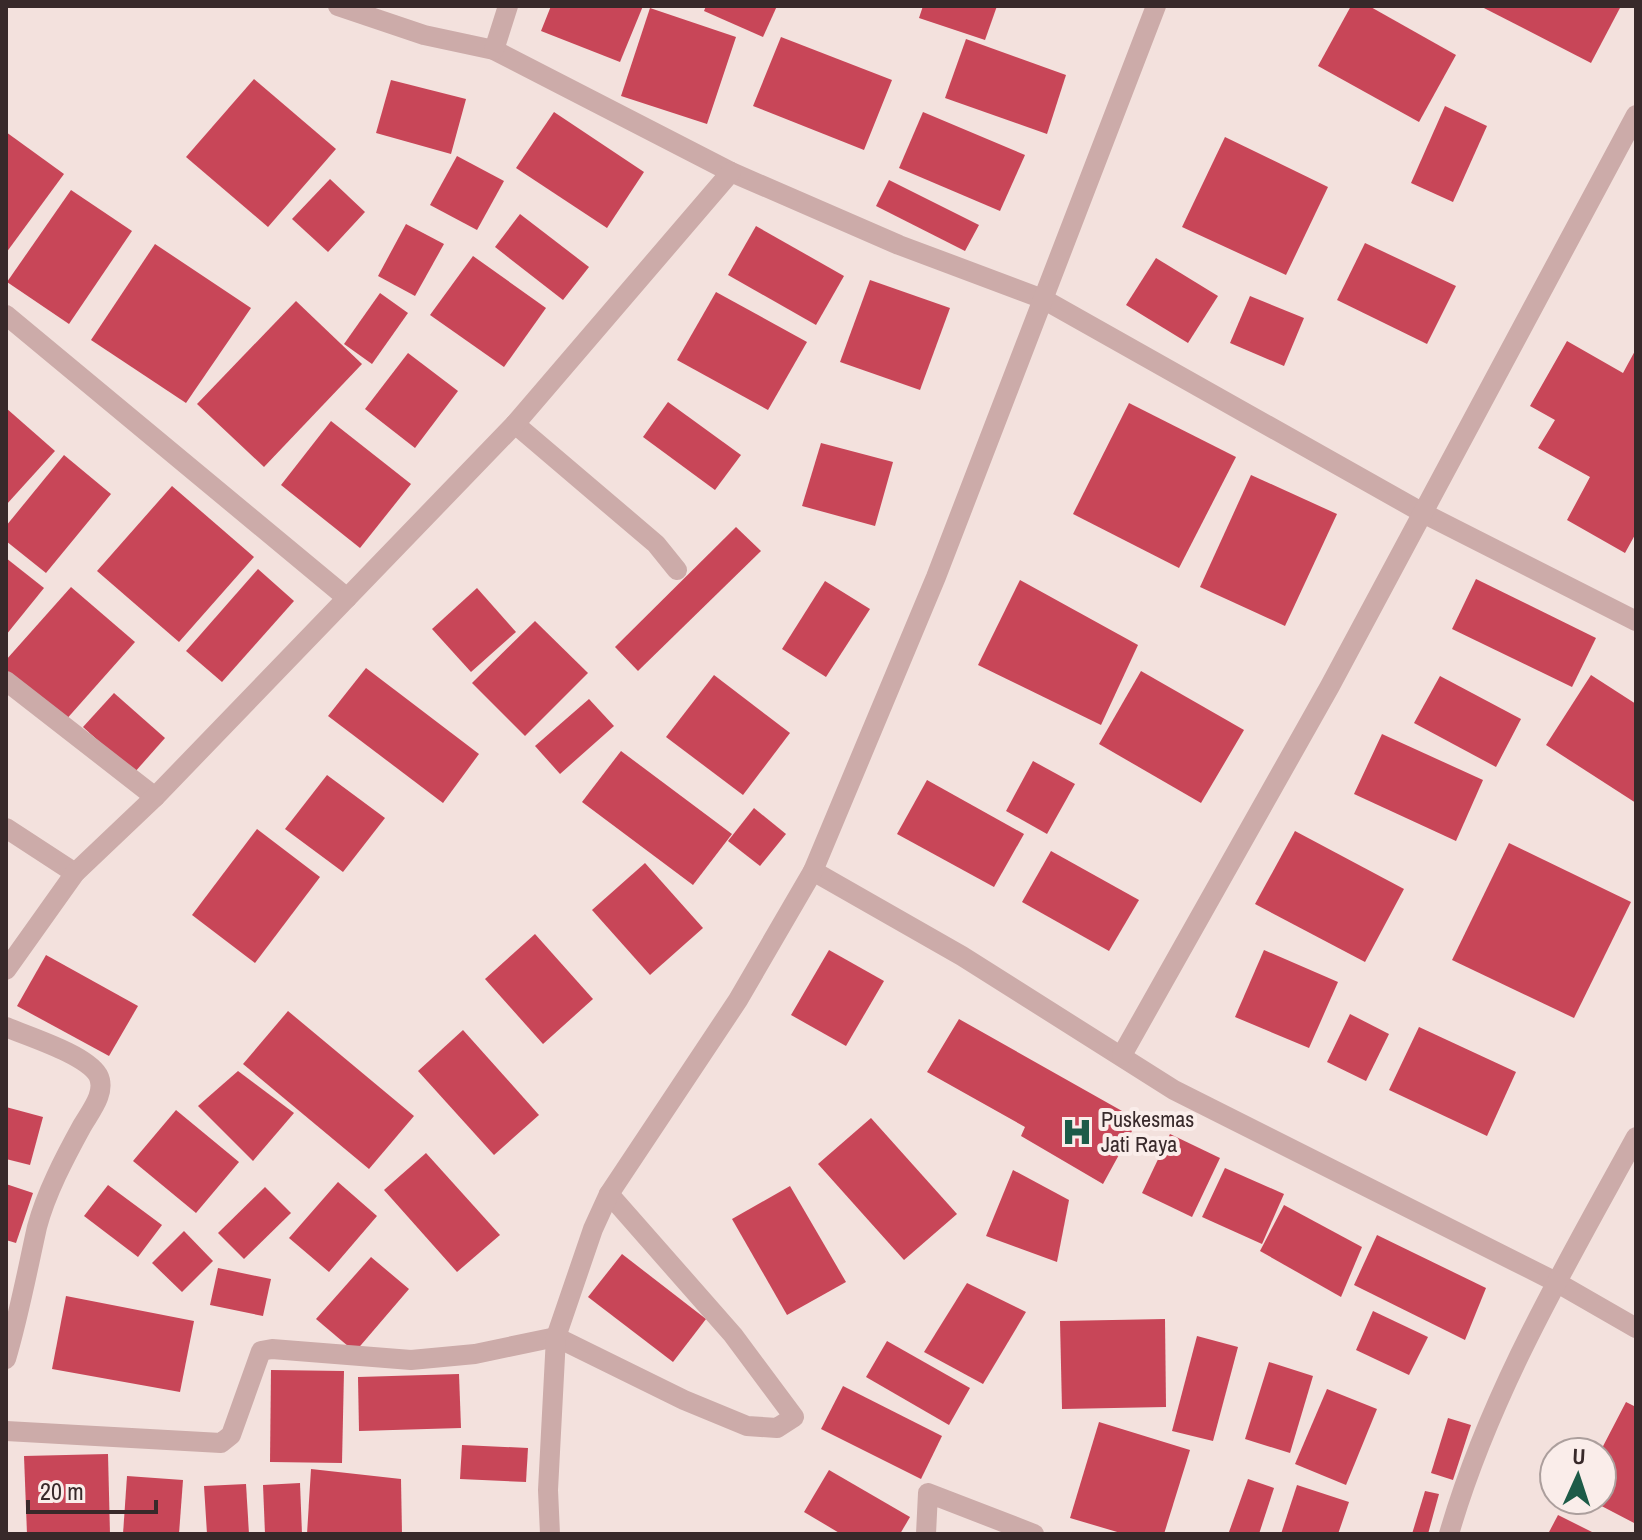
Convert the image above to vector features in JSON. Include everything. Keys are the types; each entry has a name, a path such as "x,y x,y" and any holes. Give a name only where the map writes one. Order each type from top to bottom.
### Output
{"street":[{"path":"338,6 424,35 494,50 731,172 899,245 1043,299 1423,513 1636,621"},
{"path":"494,50 508,6"},
{"path":"550,1534 548,1490 556,1337 609,1194 738,1000 813,871 902,661 1156,6"},
{"path":"1122,1055 1258,817 1636,115"},
{"path":"6,970 75,873 155,797 515,424 731,172"},
{"path":"6,315 347,598"},
{"path":"515,424 656,544 677,570"},
{"path":"6,681 155,797"},
{"path":"6,828 75,873"},
{"path":"813,871 1122,1055 1174,1090 1556,1282 1636,1328"},
{"path":"6,1027 68,1053 97,1074 101,1084 99,1096 65,1158 38,1224 25,1295 6,1359"},
{"path":"1449,1534 1503,1389 1556,1282 1636,1137"},
{"path":"6,1431 221,1443 231,1435 261,1351 272,1349 411,1360 475,1354 556,1337 684,1400 747,1426 777,1428 794,1417 733,1335 609,1194"},
{"path":"926,1534 928,1493 1034,1534"}],"building":[{"path":"551,6 643,6 620,62 541,31"},
{"path":"706,6 777,6 763,37 704,11"},
{"path":"923,6 997,6 985,40 919,18"},
{"path":"1351,6 1369,6 1456,55 1419,122 1318,66"},
{"path":"1480,6 1621,6 1591,63"},
{"path":"650,8 736,37 707,124 621,96"},
{"path":"781,37 892,80 864,150 753,106"},
{"path":"966,39 1066,75 1047,134 945,98"},
{"path":"254,79 336,149 268,227 186,157"},
{"path":"391,80 466,99 451,154 376,133"},
{"path":"1445,106 1487,126 1453,202 1411,183"},
{"path":"554,112 644,172 607,228 516,168"},
{"path":"923,112 1025,155 1000,211 899,168"},
{"path":"6,132 64,174 6,253"},
{"path":"1225,137 1328,187 1286,275 1182,227"},
{"path":"457,156 504,181 477,230 430,205"},
{"path":"330,179 365,212 328,252 292,219"},
{"path":"889,180 979,225 965,251 876,206"},
{"path":"71,190 132,231 69,324 7,282"},
{"path":"520,214 589,267 563,300 495,247"},
{"path":"406,224 444,244 415,296 378,276"},
{"path":"756,226 844,276 816,325 728,275"},
{"path":"1365,243 1456,286 1427,344 1337,300"},
{"path":"155,244 251,308 186,403 91,340"},
{"path":"473,256 546,308 504,367 430,315"},
{"path":"1156,258 1218,296 1188,343 1126,305"},
{"path":"870,280 950,308 920,390 840,362"},
{"path":"716,292 807,342 768,410 677,360"},
{"path":"380,293 408,313 372,364 344,344"},
{"path":"1250,296 1304,318 1284,366 1230,343"},
{"path":"296,301 362,364 264,467 197,404"},
{"path":"1567,341 1623,373 1636,349 1636,533 1625,553 1567,520 1590,477 1538,448 1555,420 1530,406"},
{"path":"408,353 458,391 415,448 365,409"},
{"path":"668,402 741,455 715,490 643,437"},
{"path":"1129,403 1236,457 1179,568 1073,514"},
{"path":"6,408 55,451 6,505"},
{"path":"331,421 411,484 360,548 281,485"},
{"path":"821,443 893,462 875,526 802,506"},
{"path":"64,455 111,494 46,573 6,541 6,526"},
{"path":"1251,475 1337,514 1285,626 1200,587"},
{"path":"172,486 254,557 179,642 97,571"},
{"path":"736,527 761,551 638,671 615,647"},
{"path":"6,558 44,588 6,635"},
{"path":"258,569 294,601 222,682 186,651"},
{"path":"1476,579 1596,638 1572,687 1452,629"},
{"path":"1020,580 1138,645 1101,725 978,665"},
{"path":"825,581 870,609 826,677 782,649"},
{"path":"71,587 135,642 64,722 6,672 6,660"},
{"path":"477,588 516,632 471,672 432,629"},
{"path":"535,621 588,673 525,736 472,683"},
{"path":"366,668 479,754 443,803 328,716"},
{"path":"1141,671 1244,730 1201,803 1099,744"},
{"path":"714,675 790,733 743,795 666,737"},
{"path":"1591,675 1636,704 1636,803 1546,745"},
{"path":"1440,676 1521,719 1496,767 1414,723"},
{"path":"114,693 165,738 134,773 83,727"},
{"path":"589,699 614,726 560,774 535,746"},
{"path":"1382,734 1483,780 1456,841 1354,794"},
{"path":"621,751 732,834 693,885 582,802"},
{"path":"1033,761 1075,784 1047,834 1006,811"},
{"path":"327,775 385,818 343,872 285,829"},
{"path":"927,780 1024,834 994,887 897,834"},
{"path":"754,808 786,834 760,866 728,841"},
{"path":"257,829 320,877 255,963 192,915"},
{"path":"1295,831 1404,889 1365,962 1255,904"},
{"path":"1509,843 1631,902 1574,1018 1452,960"},
{"path":"1051,851 1139,900 1109,951 1022,902"},
{"path":"645,863 703,928 650,975 592,910"},
{"path":"535,934 593,999 543,1044 485,979"},
{"path":"829,950 884,981 846,1046 791,1015"},
{"path":"1264,950 1338,982 1309,1048 1235,1017"},
{"path":"46,955 138,1006 109,1056 17,1006"},
{"path":"288,1011 414,1116 369,1169 243,1064"},
{"path":"1350,1014 1389,1034 1366,1081 1327,1062"},
{"path":"959,1019 1138,1120 1103,1184 1021,1136 1025,1127 927,1072"},
{"path":"1419,1027 1516,1072 1487,1136 1389,1090"},
{"path":"463,1030 539,1115 494,1155 418,1071"},
{"path":"238,1071 294,1113 253,1161 198,1106"},
{"path":"6,1107 43,1117 30,1165 6,1159"},
{"path":"176,1110 239,1162 196,1213 133,1161"},
{"path":"871,1118 957,1214 904,1260 818,1164"},
{"path":"1170,1134 1220,1158 1192,1217 1142,1193"},
{"path":"426,1153 500,1235 457,1272 384,1190"},
{"path":"1225,1168 1284,1194 1262,1244 1202,1217"},
{"path":"1013,1170 1069,1200 1057,1262 986,1236"},
{"path":"338,1182 377,1216 329,1272 289,1238"},
{"path":"6,1184 33,1193 16,1243 6,1240"},
{"path":"108,1185 162,1225 138,1257 84,1216"},
{"path":"790,1186 846,1282 787,1315 732,1219"},
{"path":"265,1187 291,1213 244,1259 218,1233"},
{"path":"1284,1205 1362,1247 1341,1297 1260,1251"},
{"path":"184,1231 213,1261 182,1292 152,1263"},
{"path":"1377,1235 1486,1288 1465,1340 1354,1285"},
{"path":"622,1254 706,1319 673,1362 588,1297"},
{"path":"371,1257 409,1289 355,1352 316,1319"},
{"path":"218,1268 271,1279 263,1316 210,1305"},
{"path":"967,1283 1026,1312 983,1384 924,1352"},
{"path":"66,1296 194,1321 180,1392 52,1369"},
{"path":"1373,1311 1428,1337 1409,1375 1356,1350"},
{"path":"1165,1319 1166,1407 1062,1409 1060,1321"},
{"path":"1197,1336 1238,1347 1213,1441 1172,1431"},
{"path":"887,1341 970,1388 949,1425 866,1377"},
{"path":"1269,1362 1313,1376 1290,1453 1245,1439"},
{"path":"271,1370 344,1371 342,1463 270,1462"},
{"path":"459,1374 461,1428 359,1431 358,1377"},
{"path":"843,1386 942,1436 921,1479 821,1429"},
{"path":"1327,1389 1377,1409 1346,1485 1295,1464"},
{"path":"1626,1402 1636,1407 1636,1524 1618,1515 1618,1436 1608,1436"},
{"path":"1448,1418 1471,1425 1453,1480 1431,1473"},
{"path":"1099,1422 1190,1450 1164,1534 1124,1534 1070,1518"},
{"path":"462,1445 528,1448 526,1482 460,1479"},
{"path":"108,1454 110,1534 27,1534 24,1456"},
{"path":"311,1469 401,1479 402,1534 307,1534"},
{"path":"829,1470 910,1517 900,1534 841,1534 804,1512"},
{"path":"127,1476 183,1480 179,1534 123,1534"},
{"path":"1248,1479 1274,1488 1259,1534 1229,1532"},
{"path":"300,1483 302,1534 265,1534 263,1485"},
{"path":"246,1484 249,1534 207,1534 204,1486"},
{"path":"1297,1485 1349,1502 1338,1534 1281,1534"},
{"path":"1425,1491 1439,1494 1428,1534 1412,1534"},
{"path":"1560,1516 1596,1534 1548,1534"}],"place":[{"name":"Puskesmas Jati Raya","path":"1077,1132"}]}
